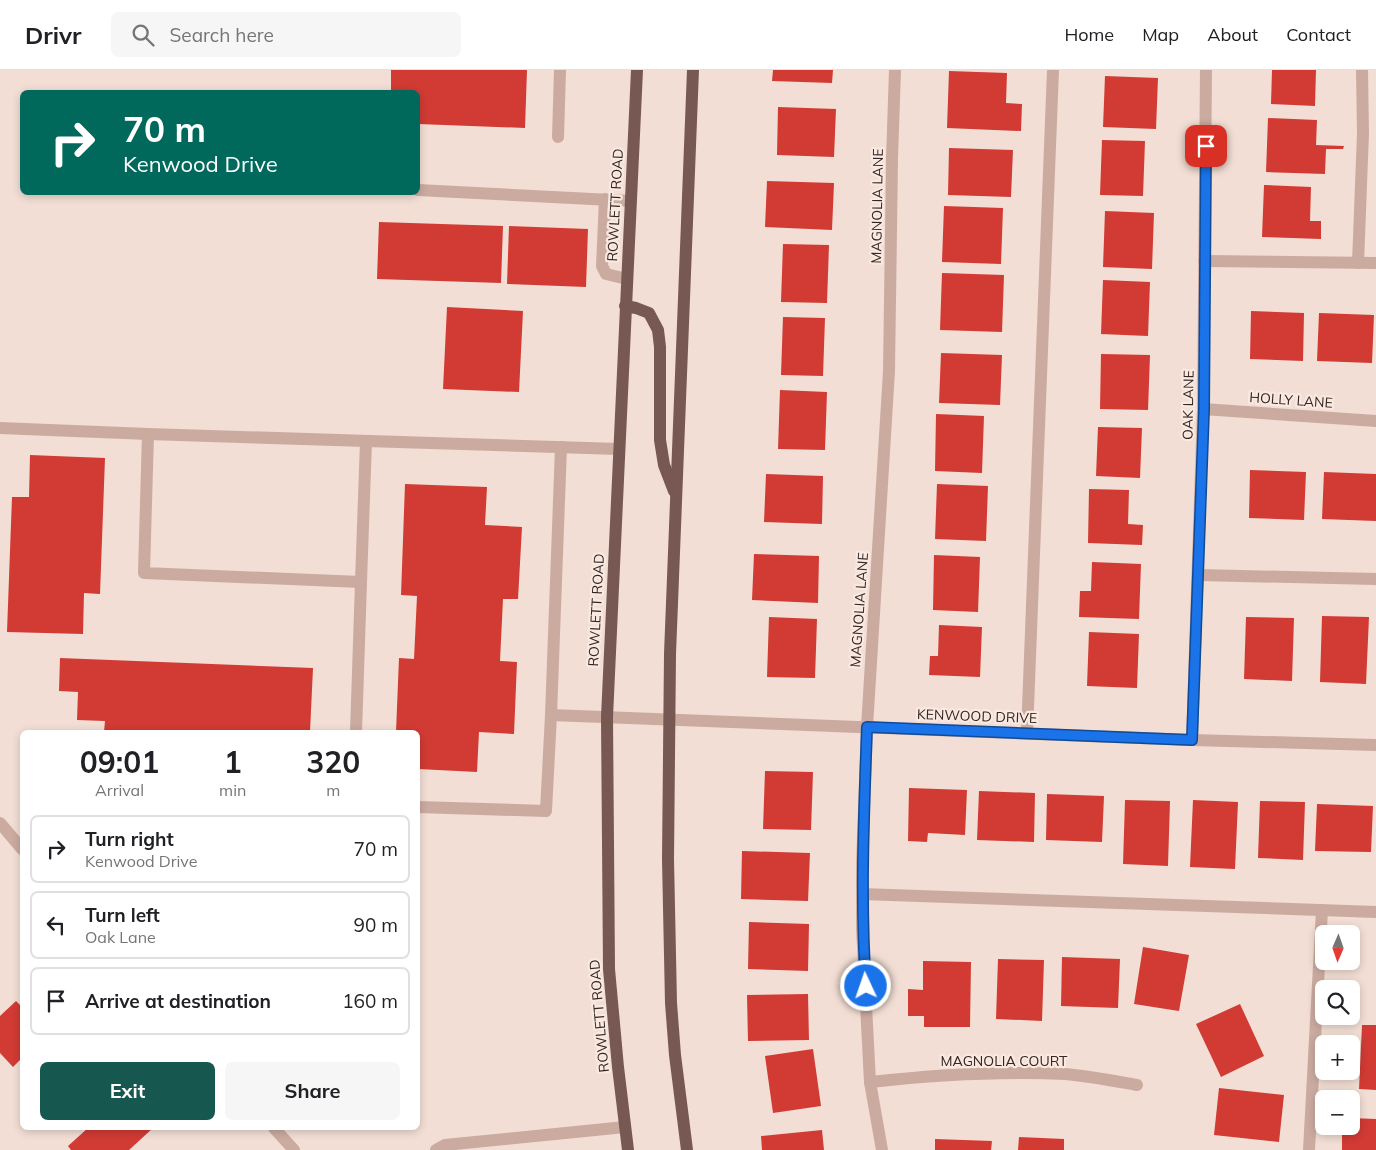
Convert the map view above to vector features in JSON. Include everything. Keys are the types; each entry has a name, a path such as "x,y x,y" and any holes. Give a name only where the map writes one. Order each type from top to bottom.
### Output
{"main road":[{"name":"ROWLETT ROAD","path":"628,1150 609,969 607,717 637,70"},
{"path":"687,1150 670,1003 668,859 669,720 676,496 693,70"},
{"path":"625,306 649,313 658,330 660,346 660,440 664,465 676,496"}],"street":[{"path":"558,137 560,70"},
{"name":"MAGNOLIA LANE","path":"882,1150 870,1082 862,928 862,863 867,727 890,370 892,159 896,70"},
{"path":"1027,733 1053,70"},
{"name":"OAK LANE","path":"1192,740 1204,409 1206,70"},
{"path":"1358,263 1363,133 1362,70"},
{"path":"420,190 630,200"},
{"path":"605,199 602,266 606,274 627,280"},
{"path":"1204,261 1376,264"},
{"name":"HOLLY LANE","path":"1204,409 1376,421"},
{"path":"0,428 619,449"},
{"path":"148,434 144,573 361,582"},
{"path":"356,730 366,441"},
{"path":"420,807 546,811 561,447"},
{"path":"1198,575 1376,579"},
{"name":"KENWOOD DRIVE","path":"551,715 1192,740 1376,745"},
{"path":"0,822 20,847"},
{"path":"862,894 1376,912"},
{"path":"1309,1150 1322,910"},
{"name":"MAGNOLIA COURT","path":"870,1082 965,1073 1014,1073 1067,1074 1137,1085"},
{"path":"436,1150 445,1145 626,1127"},
{"path":"276,1130 294,1150"}],"building":[{"path":"391,70 527,70 525,128 420,124 420,90 391,90"},
{"path":"773,70 833,70 832,83 772,81"},
{"path":"1272,70 1316,70 1315,106 1271,104"},
{"path":"949,71 1007,73 1006,103 1022,104 1021,131 947,128"},
{"path":"1105,76 1158,78 1156,129 1103,127"},
{"path":"778,107 836,109 834,157 777,155"},
{"path":"1268,118 1317,120 1316,145 1344,146 1343,149 1326,149 1325,174 1266,172"},
{"path":"1102,140 1145,141 1143,196 1100,195"},
{"path":"949,148 1013,150 1011,197 948,195"},
{"path":"767,181 834,183 832,230 765,227"},
{"path":"1264,185 1311,187 1310,221 1321,221 1321,239 1262,237"},
{"path":"944,206 1003,208 1001,264 942,262"},
{"path":"1105,211 1154,213 1152,269 1103,267"},
{"path":"379,222 503,226 501,283 377,279"},
{"path":"509,226 588,229 586,287 507,284"},
{"path":"783,244 829,245 827,303 781,302"},
{"path":"942,273 1004,275 1002,332 940,330"},
{"path":"1103,280 1150,282 1148,336 1101,334"},
{"path":"447,307 523,311 519,392 443,389"},
{"path":"1251,311 1304,313 1303,361 1250,359"},
{"path":"1319,313 1374,315 1372,363 1317,361"},
{"path":"783,317 825,318 823,376 781,375"},
{"path":"941,353 1002,355 1000,405 939,403"},
{"path":"1101,354 1150,355 1148,410 1100,409"},
{"path":"780,390 827,392 825,450 778,449"},
{"path":"936,414 984,416 982,473 935,471"},
{"path":"1098,427 1142,428 1140,478 1096,476"},
{"path":"30,455 105,458 100,594 84,593 83,634 7,632 12,497 29,497"},
{"path":"1250,470 1306,472 1304,520 1249,518"},
{"path":"1324,472 1376,474 1376,521 1322,519"},
{"path":"766,474 823,476 822,524 764,522"},
{"path":"405,484 487,487 485,525 522,527 518,599 503,599 500,661 517,662 514,734 479,732 477,772 420,769 420,730 396,730 399,658 414,659 417,596 401,595"},
{"path":"937,484 988,486 986,541 935,539"},
{"path":"1089,489 1129,490 1128,524 1143,525 1142,545 1088,543"},
{"path":"754,554 819,556 818,603 752,600"},
{"path":"934,555 980,557 978,612 933,610"},
{"path":"1092,562 1141,564 1139,619 1079,617 1080,591 1091,591"},
{"path":"1322,616 1369,617 1366,684 1320,682"},
{"path":"769,617 817,619 815,678 767,677"},
{"path":"1246,617 1294,618 1292,681 1244,679"},
{"path":"939,625 982,627 980,677 929,675 930,656 938,656"},
{"path":"1089,632 1139,634 1137,688 1087,686"},
{"path":"60,658 313,668 310,730 104,730 105,721 77,720 78,692 59,691"},
{"path":"765,771 813,772 811,830 763,829"},
{"path":"909,788 967,790 965,835 928,833 927,842 908,841"},
{"path":"979,791 1035,793 1034,842 977,840"},
{"path":"1047,794 1104,796 1102,842 1046,840"},
{"path":"1125,800 1170,801 1168,866 1123,864"},
{"path":"1193,800 1238,802 1235,869 1190,867"},
{"path":"1260,801 1305,802 1303,860 1258,858"},
{"path":"1317,804 1373,806 1371,852 1315,851"},
{"path":"742,851 810,853 808,901 741,899"},
{"path":"749,922 809,924 808,971 748,969"},
{"path":"1143,947 1189,955 1179,1011 1134,1004"},
{"path":"1062,957 1120,959 1118,1008 1061,1006"},
{"path":"998,959 1044,960 1042,1021 996,1019"},
{"path":"923,961 971,962 970,1027 924,1027 924,1016 908,1016 908,989 923,990"},
{"path":"808,994 809,1040 748,1041 747,995"},
{"path":"16,1001 20,1005 20,1060 13,1067 0,1053 0,1016"},
{"path":"1240,1004 1264,1056 1221,1077 1196,1024"},
{"path":"1362,1025 1376,1025 1376,1090 1359,1089"},
{"path":"813,1049 821,1106 773,1113 765,1056"},
{"path":"1219,1088 1284,1095 1279,1142 1214,1135"},
{"path":"1360,1118 1376,1119 1376,1150 1342,1150 1342,1135 1360,1135"},
{"path":"86,1130 151,1130 129,1150 71,1150 68,1146"},
{"path":"822,1130 824,1150 762,1150 761,1136"},
{"path":"1019,1137 1064,1139 1064,1150 1018,1150"},
{"path":"935,1139 992,1141 991,1150 935,1150"}],"route":[{"path":"866,986 862,928 862,863 867,727 1192,740 1204,409 1206,146"}]}
